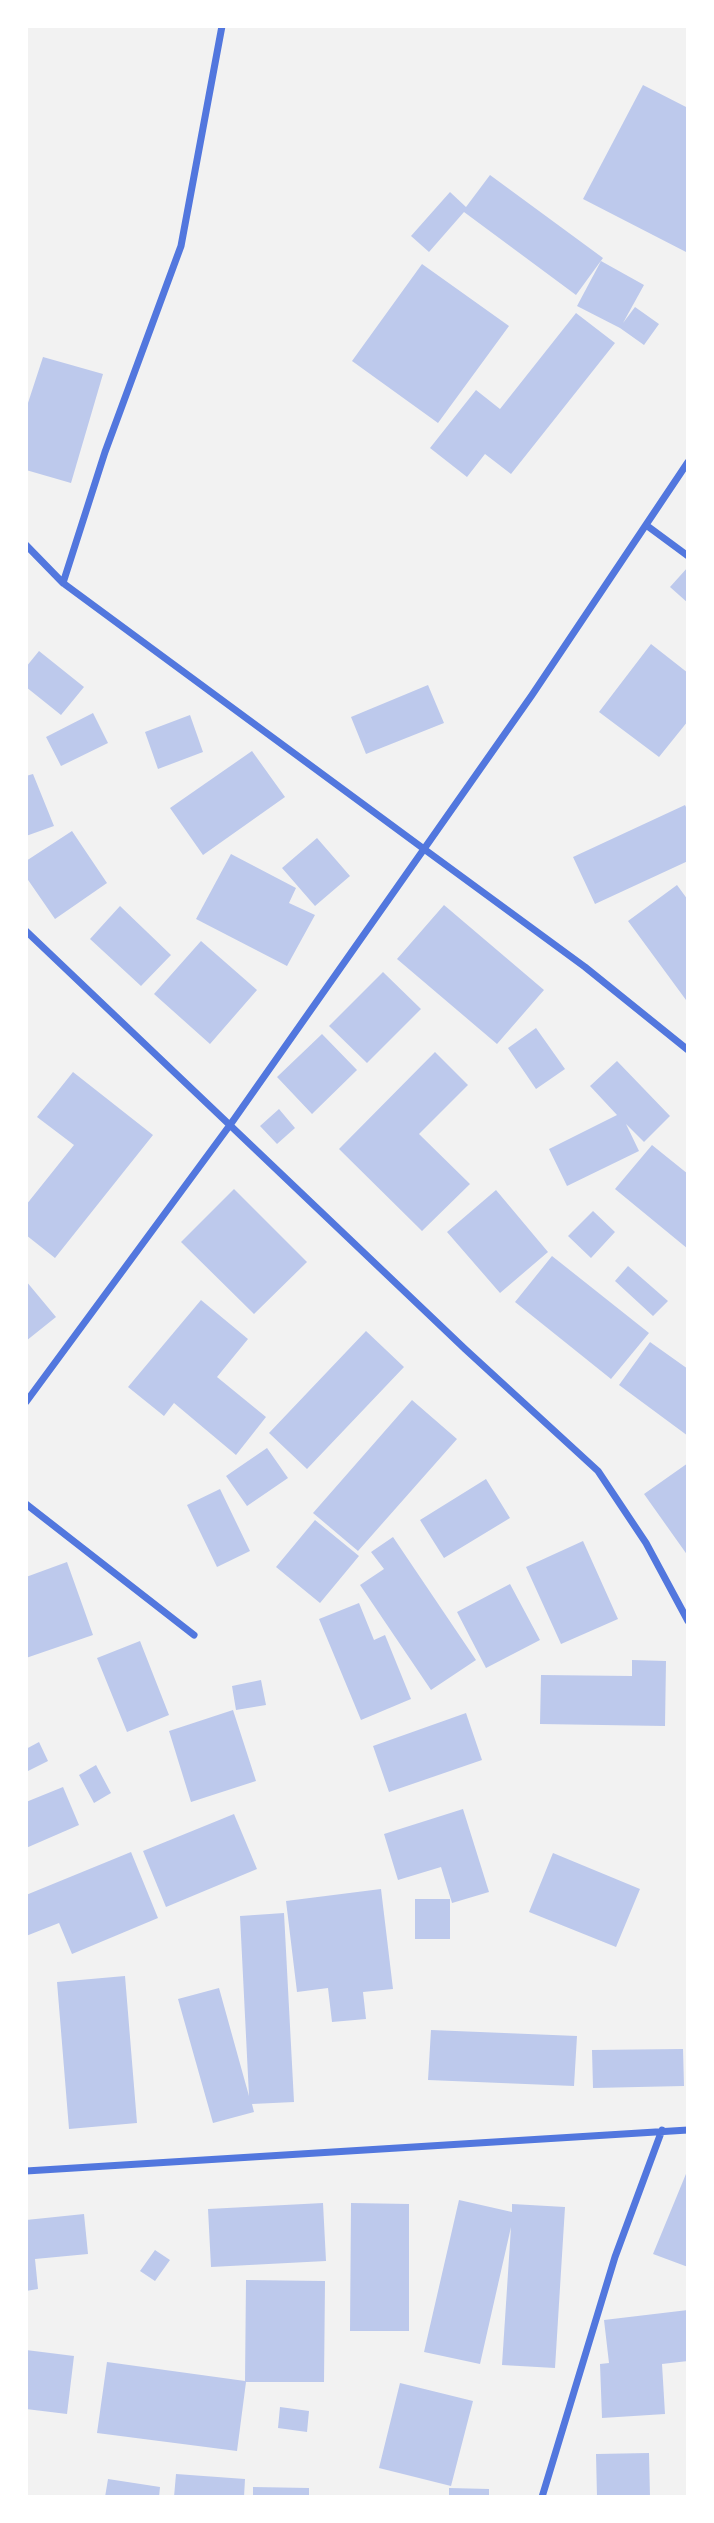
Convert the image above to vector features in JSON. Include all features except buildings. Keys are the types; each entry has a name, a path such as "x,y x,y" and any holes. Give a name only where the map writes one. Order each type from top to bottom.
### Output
{"street":[{"path":"63,583 105,452 181,246 222,26"},
{"path":"26,1402 230,1125 425,849 688,462"},
{"path":"646,525 688,556"},
{"path":"26,545 63,583 585,967 688,1050"},
{"path":"26,931 465,1349 598,1471 646,1543 688,1621"},
{"path":"26,1504 194,1635"},
{"path":"542,2497 615,2257 662,2130"},
{"path":"26,2171 688,2130"}]}
